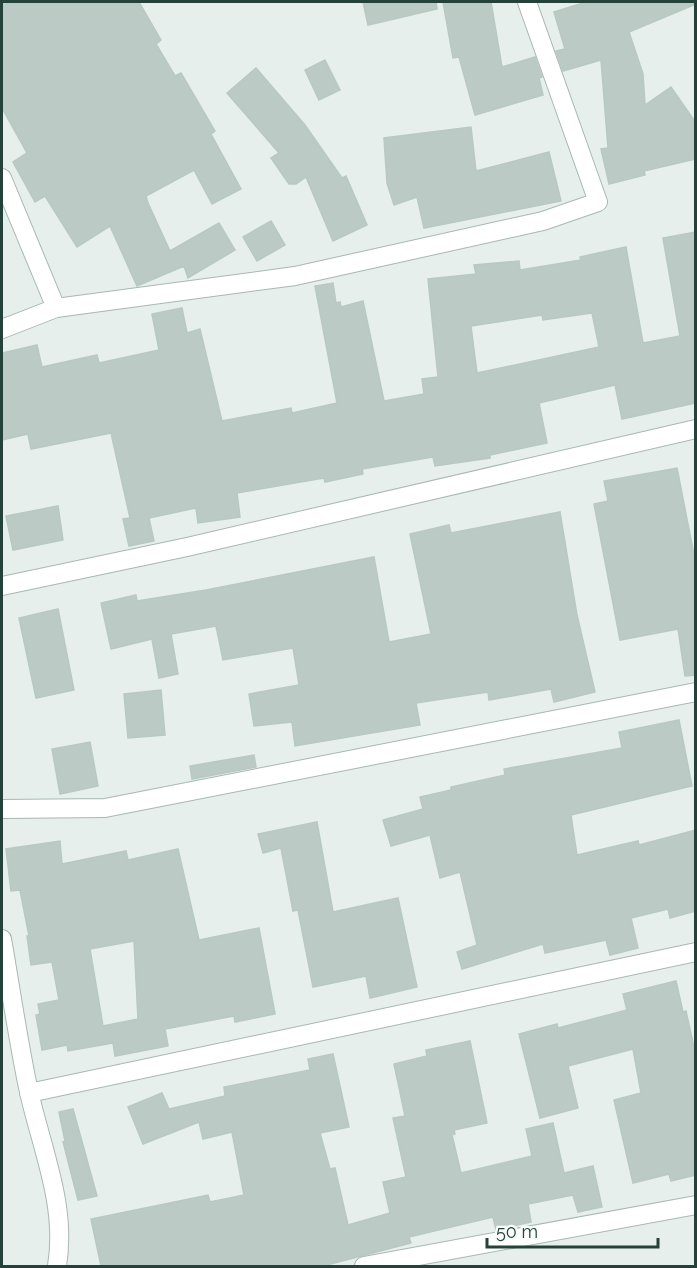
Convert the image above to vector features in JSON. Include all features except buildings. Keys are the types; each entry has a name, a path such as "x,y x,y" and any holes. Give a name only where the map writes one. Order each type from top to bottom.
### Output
{"street":[{"path":"2,329 56,308 295,276 543,221 598,202 527,2"},
{"path":"2,178 56,308"},
{"path":"2,586 187,547 696,429"},
{"path":"2,808 105,808 696,692"},
{"path":"2,939 29,1092 56,1191 60,1249 57,1266"},
{"path":"29,1092 696,952"},
{"path":"364,1266 696,1205"}]}
